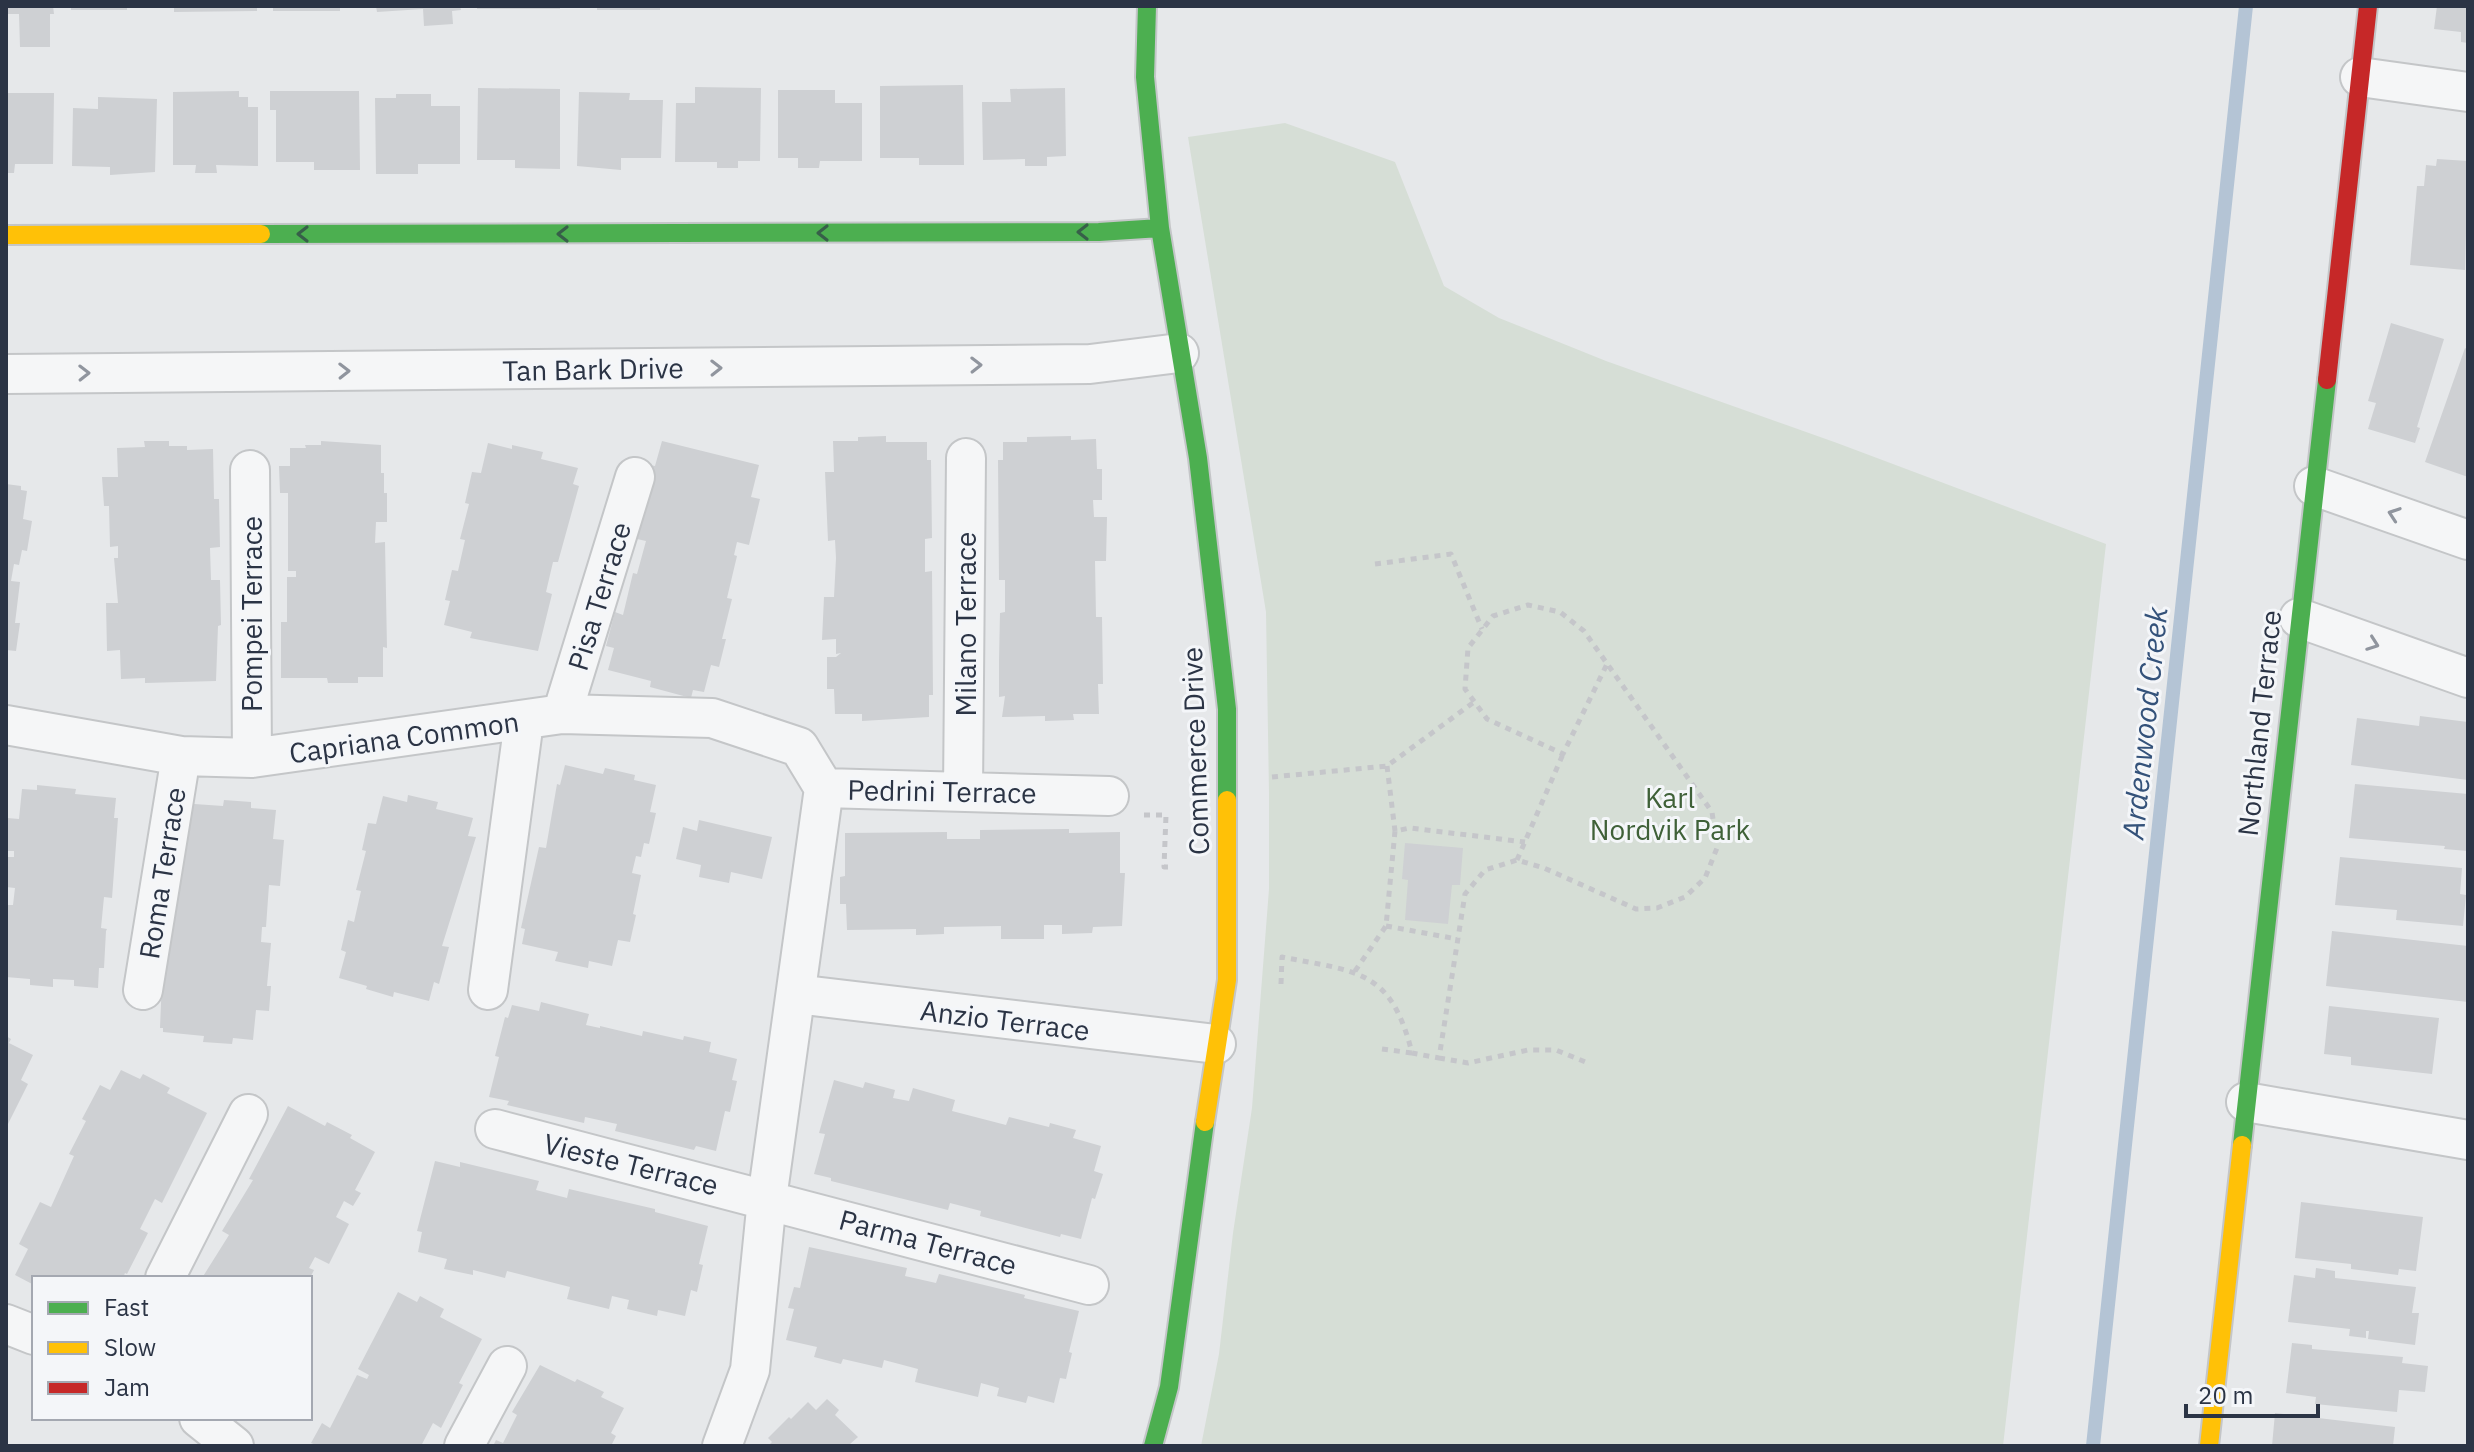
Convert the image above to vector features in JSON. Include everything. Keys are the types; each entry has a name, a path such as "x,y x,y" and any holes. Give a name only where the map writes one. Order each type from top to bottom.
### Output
{"street":[{"name":"Commerce Drive","path":"1147,6 1145,77 1160,228 1198,458 1226,691 1227,781 1227,980 1169,1387 1153,1446"},
{"name":"Northland Terrace","path":"2209,1446 2368,6"},
{"path":"2360,77 2468,92"},
{"path":"6,235 1067,233 1160,228"},
{"name":"Tan Bark Drive","path":"6,374 1090,364 1179,353"},
{"name":"Milano Terrace","path":"963,791 966,458"},
{"name":"Pompei Terrace","path":"250,470 252,758"},
{"name":"Pisa Terrace","path":"562,714 635,477"},
{"path":"2314,486 2468,540"},
{"path":"2299,618 2468,678"},
{"name":"Capriana Common","path":"6,725 181,756 252,758 562,714 712,718 799,747"},
{"path":"488,990 524,721"},
{"name":"Pedrini Terrace","path":"799,747 824,788 1109,796"},
{"name":"Roma Terrace","path":"143,990 181,756"},
{"path":"722,1446 750,1370 767,1199 824,788"},
{"name":"Anzio Terrace","path":"796,994 1216,1044"},
{"path":"2246,1102 2468,1140"},
{"path":"166,1276 248,1114"},
{"name":"Vieste Terrace","path":"495,1129 767,1199"},
{"name":"Parma Terrace","path":"767,1199 1089,1285"},
{"path":"6,1324 32,1334"},
{"path":"464,1446 507,1366"},
{"path":"202,1420 234,1446"}],"path":[{"path":"1375,564 1451,554 1482,630"},
{"path":"1439,1058 1465,894 1485,870 1517,860 1544,868 1636,909 1657,908 1685,897 1705,878 1717,848 1712,812 1584,631 1560,612 1528,605 1493,616 1468,648 1465,689 1487,719 1563,754"},
{"path":"1517,860 1563,754 1607,664"},
{"path":"1227,781 1387,766 1474,702"},
{"path":"1355,971 1386,926 1395,831 1387,766"},
{"path":"1109,796 1130,816 1166,815 1164,867 1173,867"},
{"path":"1395,831 1410,828 1525,842"},
{"path":"1386,926 1457,939"},
{"path":"1281,984 1282,957 1355,971 1386,991 1406,1027 1412,1053"},
{"path":"1382,1049 1480,1062 1528,1050 1556,1050 1588,1063"}],"green space":[{"name":"Karl Nordvik Park","path":"1285,123 1395,162 1444,286 1499,318 1606,361 2106,544 2003,1446 1201,1446 1219,1354 1252,1108 1269,889 1269,793 1266,612 1188,137"}],"building":[{"path":"6,6 53,6 54,14 50,14 50,47 20,47 19,14 6,14"},
{"path":"71,6 127,6 127,10 71,10"},
{"path":"174,6 257,6 257,11 174,12"},
{"path":"273,6 340,6 340,11 273,11"},
{"path":"376,6 460,6 461,10 452,11 453,24 424,26 423,9 377,12"},
{"path":"477,6 560,6 560,9 477,9"},
{"path":"597,6 660,6 660,10 597,10"},
{"path":"2437,6 2468,6 2468,43 2461,42 2461,32 2434,29"},
{"path":"963,85 964,165 919,165 919,158 880,158 880,86"},
{"path":"695,87 761,88 760,161 738,161 738,168 717,168 717,162 675,162 676,103 695,103"},
{"path":"478,88 560,89 560,169 515,168 515,160 477,160"},
{"path":"1065,88 1066,156 1047,157 1047,166 1025,166 1025,159 983,160 982,102 1011,102 1010,89"},
{"path":"778,90 835,90 835,103 862,103 862,161 820,161 819,168 798,168 798,158 778,158"},
{"path":"239,91 239,97 248,97 248,107 258,107 258,166 216,165 217,173 195,173 196,165 173,165 173,92"},
{"path":"270,91 359,91 360,170 314,170 314,162 276,162 276,110 270,110"},
{"path":"579,92 630,93 629,100 663,100 661,158 621,158 621,170 577,166"},
{"path":"6,93 54,93 53,164 15,164 14,173 6,173"},
{"path":"396,94 431,94 431,106 460,106 460,164 418,164 418,174 376,174 375,98 396,98"},
{"path":"98,97 157,99 155,172 110,175 110,167 72,166 73,108 98,109"},
{"path":"2437,159 2468,161 2465,270 2410,265 2417,186 2424,186 2426,165 2436,166"},
{"path":"2391,323 2444,339 2415,443 2368,429 2376,403 2368,401"},
{"path":"2465,348 2468,350 2468,477 2425,462"},
{"path":"886,436 886,442 927,442 927,460 931,460 932,538 925,539 925,572 932,571 933,695 929,695 929,717 862,721 862,714 835,714 834,689 827,689 827,657 836,657 841,653 836,654 836,639 822,640 824,597 834,597 836,558 835,540 828,541 825,472 834,472 833,441"},
{"path":"1071,436 1071,440 1096,439 1097,469 1102,469 1102,500 1093,500 1094,517 1107,517 1106,561 1095,561 1096,617 1102,617 1103,684 1098,684 1099,714 1073,714 1074,720 1045,721 1045,716 1002,717 1005,696 999,697 1000,613 1005,612 1005,580 999,580 998,460 1003,460 1003,442 1027,442 1027,437"},
{"path":"144,441 169,441 169,446 187,446 187,450 213,449 214,499 219,499 220,547 210,548 211,580 220,580 221,625 218,626 216,681 145,683 145,678 121,679 120,650 107,651 106,603 118,603 114,558 118,558 118,546 110,547 109,506 104,506 102,477 118,477 117,448 145,447"},
{"path":"321,441 381,445 387,522 376,522 375,543 385,542 387,648 383,647 383,677 358,677 358,683 328,683 327,678 281,678 281,622 287,622 287,577 296,577 296,571 288,571 288,493 280,493 279,466 290,466 290,448 321,445"},
{"path":"662,441 759,465 751,497 760,499 749,545 737,542 734,555 737,556 727,598 732,599 719,667 711,665 704,692 693,690 691,698 650,687 651,681 608,670 614,648 606,646 615,612 623,615 633,573 637,574 646,541 637,539 647,500 642,498 650,465 655,466"},
{"path":"488,443 543,452 541,459 578,468 573,484 579,486 558,562 553,562 546,592 552,594 538,651 470,638 472,632 444,625 450,601 445,600 452,570 458,571 465,540 460,539 469,504 465,503 472,472 481,473"},
{"path":"6,484 21,486 21,490 27,491 23,519 32,521 27,551 22,550 19,565 14,564 11,581 20,582 15,623 20,623 16,651 6,650"},
{"path":"2420,716 2468,722 2468,780 2351,765 2357,718 2419,726"},
{"path":"565,765 603,774 605,768 635,775 634,780 656,785 650,812 656,813 649,844 644,843 641,857 636,856 632,873 641,875 630,942 618,940 612,966 589,961 588,968 555,961 558,952 522,944 525,929 521,928 539,847 546,848 557,784 560,785"},
{"path":"2355,784 2468,794 2468,851 2444,849 2445,846 2349,838"},
{"path":"37,785 76,789 75,794 116,798 114,818 118,818 112,898 104,897 101,928 107,929 104,968 99,968 98,988 74,986 74,980 53,979 53,987 30,985 30,979 6,977 6,919 8,905 13,905 15,888 6,887 8,857 14,857 14,851 6,851 7,818 19,819 22,789 37,790"},
{"path":"408,795 438,802 436,809 473,818 468,836 476,837 442,946 449,947 439,984 434,982 429,1001 394,992 393,997 339,978 346,952 341,950 348,920 354,922 361,891 356,890 366,851 362,850 368,823 376,824 383,796 407,802"},
{"path":"224,800 251,802 251,808 276,810 273,839 284,840 280,886 269,885 266,927 262,927 261,942 271,943 267,986 271,986 269,1011 256,1010 253,1040 233,1038 232,1044 203,1042 204,1036 163,1032 160,1028 164,931 172,931 180,803 223,806"},
{"path":"699,820 772,837 762,879 731,872 729,883 699,877 701,865 676,859 683,827 697,831"},
{"path":"1069,829 1069,833 1120,832 1120,873 1125,873 1122,926 1093,927 1092,933 1062,934 1062,925 1044,925 1044,939 1001,939 1001,926 944,927 944,934 916,935 916,929 847,930 846,904 840,904 840,877 845,876 845,833 947,832 947,839 980,839 980,830"},
{"path":"1405,843 1463,848 1460,885 1452,885 1448,924 1405,920 1408,880 1402,879"},
{"path":"2340,857 2462,868 2460,894 2466,895 2463,926 2396,920 2397,910 2335,905"},
{"path":"2332,931 2468,946 2468,1002 2326,986"},
{"path":"541,1002 589,1014 586,1025 642,1036 643,1031 683,1040 684,1036 711,1042 709,1052 737,1059 732,1080 737,1081 730,1112 725,1111 716,1151 696,1146 694,1150 615,1131 617,1124 585,1117 584,1123 507,1105 509,1101 489,1097 505,1017 508,1018 512,1005 539,1011"},
{"path":"2329,1006 2439,1018 2432,1074 2351,1065 2351,1057 2324,1054"},
{"path":"6,1036 11,1039 9,1043 33,1055 21,1080 28,1084 6,1128"},
{"path":"121,1070 140,1079 143,1074 170,1088 167,1093 207,1113 162,1203 155,1199 140,1229 148,1233 127,1274 32,1276 32,1284 15,1275 28,1249 19,1244 40,1202 51,1207 74,1156 69,1154 86,1121 82,1119 100,1085 110,1090"},
{"path":"834,1080 863,1088 865,1082 895,1090 893,1098 909,1101 913,1088 955,1100 952,1111 1006,1125 1009,1117 1049,1127 1050,1123 1076,1130 1073,1138 1101,1146 1094,1171 1103,1174 1095,1199 1092,1198 1081,1239 1061,1234 1060,1237 980,1216 981,1211 950,1203 948,1210 814,1174 825,1134 819,1133"},
{"path":"288,1106 325,1126 327,1122 352,1135 350,1138 375,1152 355,1190 361,1193 353,1206 344,1201 336,1217 349,1224 329,1264 315,1257 309,1268 314,1270 311,1276 203,1276 229,1235 222,1231 253,1180 249,1179"},
{"path":"435,1161 460,1167 460,1162 539,1181 536,1190 567,1198 569,1189 655,1209 655,1212 708,1226 699,1264 703,1265 697,1292 691,1290 685,1316 658,1310 657,1316 627,1309 629,1300 612,1296 609,1309 567,1299 570,1287 507,1271 505,1278 473,1270 473,1275 444,1269 447,1259 418,1252 422,1232 417,1231"},
{"path":"2301,1202 2423,1217 2416,1271 2399,1269 2398,1275 2351,1269 2351,1264 2295,1258"},
{"path":"809,1247 907,1268 905,1276 936,1283 939,1274 1079,1311 1066,1379 1060,1378 1054,1403 1028,1396 1026,1403 997,1396 999,1388 981,1383 978,1397 915,1382 918,1369 884,1360 882,1368 843,1359 841,1364 814,1357 817,1347 786,1340 794,1309 788,1308 794,1287 800,1288"},
{"path":"2316,1268 2335,1271 2335,1278 2416,1287 2412,1313 2419,1313 2415,1345 2368,1339 2369,1331 2366,1331 2366,1338 2349,1336 2350,1329 2288,1322 2294,1275 2315,1278"},
{"path":"398,1292 417,1302 420,1296 444,1309 440,1317 482,1339 459,1383 463,1385 441,1428 433,1423 421,1446 318,1446 311,1443 322,1423 330,1428 357,1375 367,1379 369,1375 358,1369"},
{"path":"2292,1343 2312,1345 2312,1349 2403,1357 2402,1363 2428,1366 2425,1392 2399,1390 2397,1412 2315,1404 2316,1397 2286,1393"},
{"path":"540,1365 604,1392 601,1397 624,1408 611,1433 616,1436 611,1446 493,1446 496,1440 503,1443 517,1415 512,1412"},
{"path":"827,1399 839,1410 835,1415 858,1437 850,1444 853,1446 768,1446 772,1442 768,1438 789,1417 791,1419 808,1402 816,1410"},
{"path":"2275,1413 2395,1427 2393,1446 2272,1446"}],"waterway":[{"name":"Ardenwood Creek","path":"2093,1446 2246,6"}],"traffic: fast":[{"path":"1147,6 1145,77 1160,228 1198,458 1227,709 1227,800"},
{"path":"261,234 1099,232 1160,228"},
{"path":"2242,1145 2327,380"},
{"path":"1153,1446 1169,1387 1205,1122"}],"traffic: slow":[{"path":"6,235 261,234"},
{"path":"1205,1122 1227,980 1227,800"},
{"path":"2209,1446 2242,1145"}],"traffic: jam":[{"path":"2327,380 2368,6"}]}
